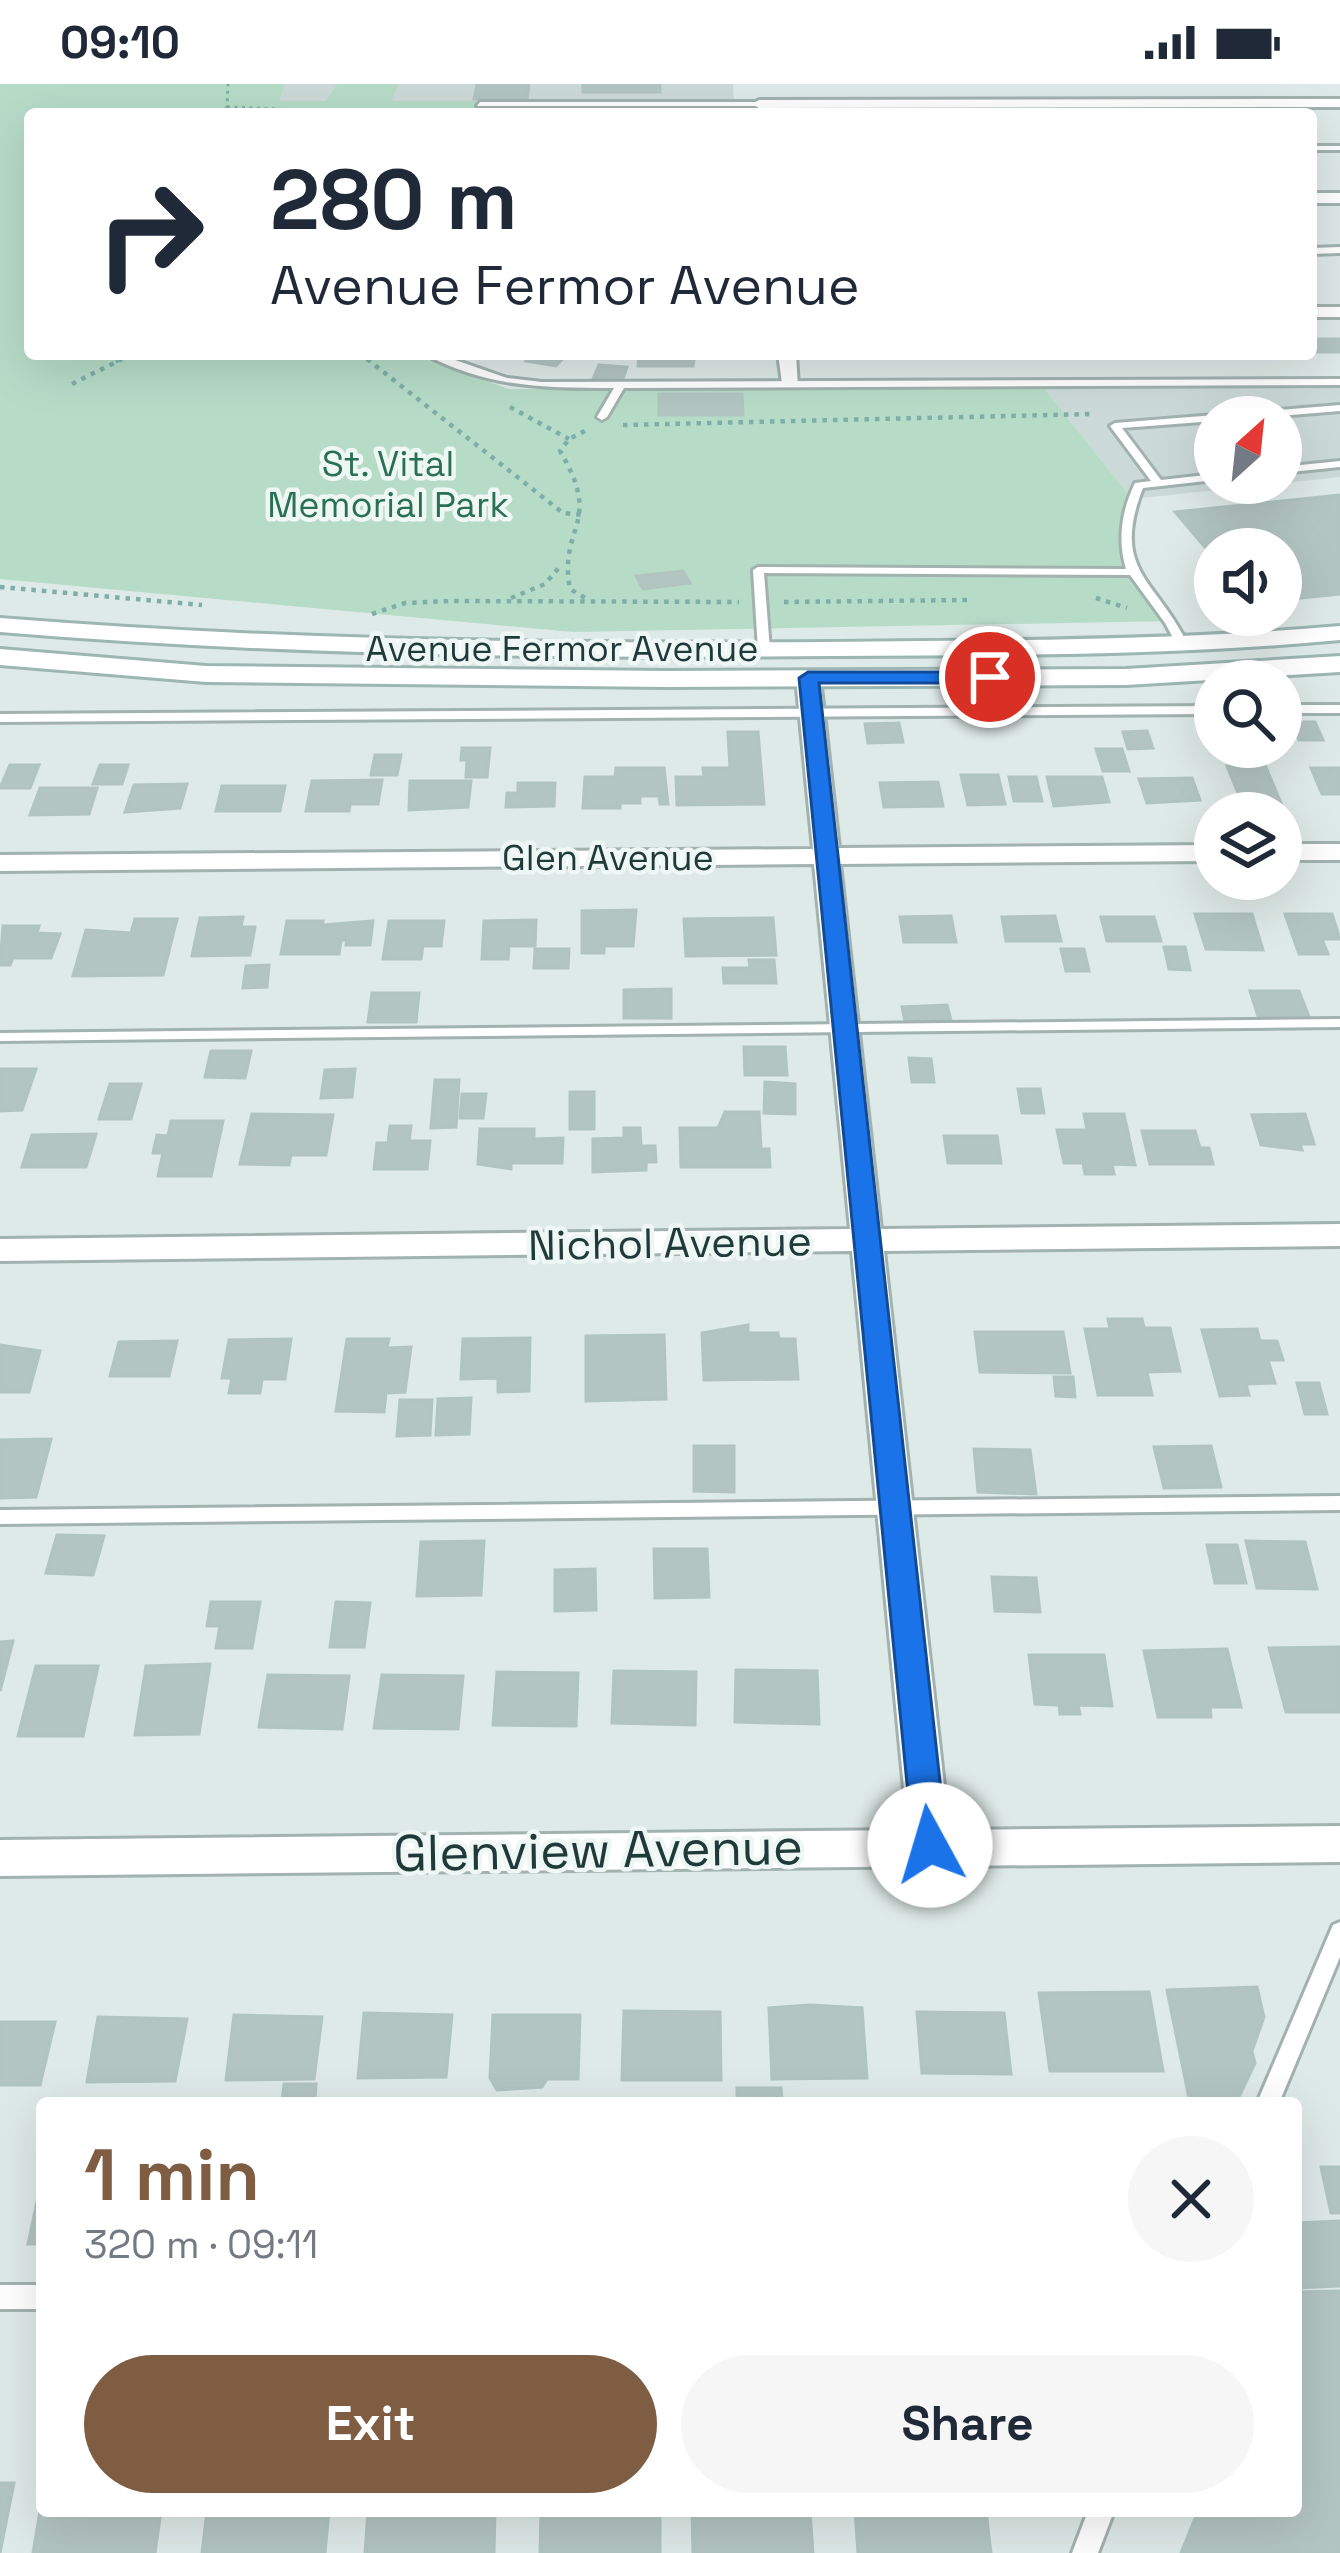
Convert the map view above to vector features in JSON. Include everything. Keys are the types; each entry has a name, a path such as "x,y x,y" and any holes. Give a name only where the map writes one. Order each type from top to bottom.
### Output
{"main road":[{"name":"Avenue Fermor Avenue","path":"0,625 331,648 764,650 1178,633 1340,633"},
{"name":"Avenue Fermor Avenue","path":"0,656 206,674 808,678 1126,677 1340,664"}],"street":[{"path":"856,108 1340,103"},
{"path":"788,360 791,383"},
{"path":"808,678 930,1845"},
{"path":"1302,852 1340,852"},
{"name":"Glen Avenue","path":"0,863 1194,853"},
{"name":"Nichol Avenue","path":"0,1250 1340,1234"},
{"name":"Glenview Avenue","path":"0,1858 1340,1844"}],"lane":[{"path":"543,104 544,84"},
{"path":"685,84 687,104"},
{"path":"480,104 745,108"},
{"path":"446,360 506,381 621,385 1340,382"},
{"path":"602,423 621,385"},
{"path":"1302,411 1340,408"},
{"path":"1158,483 1115,426 1194,420"},
{"path":"1302,468 1340,464"},
{"path":"1178,633 1129,563 1130,509 1139,485 1194,479"},
{"path":"764,650 758,569 1136,572"},
{"path":"1302,709 1340,709"},
{"path":"0,718 1194,710"},
{"path":"0,1037 1340,1023"},
{"path":"0,1516 1340,1504"},
{"path":"1271,2097 1340,1932"},
{"path":"0,2297 36,2297"},
{"path":"1085,2553 1099,2517"}],"path":[{"path":"228,84 227,107 254,108"},
{"path":"72,384 118,360"},
{"path":"369,360 563,513 582,514"},
{"path":"620,425 723,420 946,423 1103,414"},
{"path":"494,601 545,584 563,563 582,514 579,484 560,452 569,439 602,423"},
{"path":"563,563 570,589 582,598 601,601"},
{"path":"0,587 205,605"},
{"path":"1093,597 1178,633"},
{"path":"356,616 405,603 980,600"}],"shaded area":[{"path":"285,84 733,84 734,101 278,101"},
{"path":"1340,386 1340,477 1302,481 1302,396 1194,396 1194,492 1132,499 1043,387"}],"green space":[{"name":"St. Vital Memorial Park","path":"0,84 285,84 279,101 326,101 337,84 399,84 391,101 734,101 735,108 24,108 24,360 428,360 509,389 1043,387 1132,499 1129,563 1173,621 573,632 0,579"}],"building":[{"path":"477,84 529,84 527,99 474,99"},
{"path":"583,84 660,84 660,92 583,92"},
{"path":"1317,339 1340,339 1340,352 1317,352"},
{"path":"527,360 562,360 556,366"},
{"path":"638,360 694,360 693,366 638,366"},
{"path":"599,365 627,367 622,381 593,379"},
{"path":"659,394 742,394 743,415 659,415"},
{"path":"1340,495 1340,594 1302,598 1302,528 1194,528 1194,534 1175,512 1302,504 1302,499"},
{"path":"683,571 690,583 643,589 636,576"},
{"path":"1302,722 1315,722 1323,740 1302,740"},
{"path":"899,723 903,742 868,743 865,724"},
{"path":"1147,731 1153,748 1128,749 1123,732"},
{"path":"728,732 758,732 764,804 677,805 676,777 704,777 703,768 730,768"},
{"path":"462,748 490,748 487,777 466,777"},
{"path":"1096,749 1122,749 1129,771 1103,771"},
{"path":"375,755 401,755 397,775 371,775"},
{"path":"10,765 39,765 30,788 0,788"},
{"path":"100,765 128,765 122,784 93,784"},
{"path":"616,768 664,768 668,804 660,804 659,796 640,796 640,803 620,803 620,808 583,808 585,777 615,777"},
{"path":"1228,768 1266,768 1276,792 1238,792"},
{"path":"1311,768 1340,768 1340,794 1322,794"},
{"path":"961,775 998,775 1005,804 968,805"},
{"path":"1009,777 1036,777 1042,801 1014,801"},
{"path":"1047,777 1102,777 1109,802 1054,806"},
{"path":"1192,778 1197,792 1194,800 1147,803 1139,779"},
{"path":"382,780 378,804 350,804 349,811 306,811 312,781"},
{"path":"410,781 471,781 468,807 409,810"},
{"path":"938,782 943,806 884,807 880,783"},
{"path":"518,783 555,783 554,806 506,807 507,793 518,793"},
{"path":"187,784 180,808 125,812 134,785"},
{"path":"222,786 285,786 280,811 216,811"},
{"path":"40,788 97,788 89,814 30,815"},
{"path":"636,910 633,946 604,946 604,953 582,953 582,911"},
{"path":"1195,914 1252,914 1263,950 1206,949"},
{"path":"1285,914 1332,914 1340,939 1322,939 1328,954 1299,954"},
{"path":"951,916 956,942 904,942 900,917"},
{"path":"1055,916 1061,941 1006,941 1002,917"},
{"path":"243,917 241,927 255,927 250,955 192,956 200,918"},
{"path":"1101,917 1154,917 1161,941 1107,941"},
{"path":"773,918 776,955 686,956 684,919"},
{"path":"135,919 177,919 163,975 73,976 86,930 131,933"},
{"path":"536,920 535,946 509,946 508,959 482,959 484,921"},
{"path":"287,921 323,921 322,925 373,921 370,945 346,945 347,940 341,940 339,954 281,954"},
{"path":"389,921 444,921 441,946 423,946 421,959 383,959"},
{"path":"3,926 39,926 37,933 60,934 51,958 13,958 10,965 0,965"},
{"path":"1164,947 1185,947 1190,970 1169,969"},
{"path":"535,949 569,949 568,968 534,968"},
{"path":"1061,949 1084,949 1089,971 1066,971"},
{"path":"749,960 774,960 776,983 724,983 723,968 750,968"},
{"path":"269,965 267,987 243,988 246,966"},
{"path":"671,989 671,1018 624,1018 624,990"},
{"path":"1250,991 1299,991 1310,1019 1259,1019"},
{"path":"372,993 419,993 416,1022 368,1022"},
{"path":"947,1005 951,1020 905,1022 902,1007"},
{"path":"744,1047 785,1047 787,1075 745,1075"},
{"path":"211,1051 251,1051 245,1078 205,1077"},
{"path":"909,1058 931,1059 934,1082 912,1082"},
{"path":"0,1069 36,1069 22,1110 0,1111"},
{"path":"355,1069 352,1097 321,1098 325,1070"},
{"path":"435,1080 459,1080 456,1127 431,1128"},
{"path":"765,1082 795,1084 795,1114 764,1113"},
{"path":"110,1084 141,1084 131,1119 99,1119"},
{"path":"1018,1089 1040,1089 1044,1113 1022,1113"},
{"path":"570,1092 594,1092 594,1129 570,1129"},
{"path":"462,1094 486,1094 483,1118 460,1118"},
{"path":"725,1112 759,1112 761,1149 769,1149 770,1167 681,1167 680,1128 718,1128"},
{"path":"252,1114 333,1115 326,1155 291,1155 289,1165 240,1164"},
{"path":"1084,1114 1124,1114 1135,1165 1112,1164 1114,1174 1085,1174 1083,1163 1064,1163 1057,1130 1087,1130"},
{"path":"1305,1114 1314,1144 1300,1144 1302,1150 1261,1145 1252,1115"},
{"path":"171,1121 223,1121 211,1176 158,1176 163,1153 153,1153 157,1135 168,1136"},
{"path":"390,1126 411,1126 409,1141 430,1141 427,1169 374,1169 377,1143 388,1143"},
{"path":"624,1128 640,1128 641,1146 655,1146 656,1162 646,1162 646,1170 593,1172 593,1139 624,1138"},
{"path":"480,1129 534,1129 534,1139 563,1138 562,1163 511,1163 511,1169 478,1164"},
{"path":"1142,1131 1195,1131 1200,1148 1209,1148 1213,1164 1150,1164"},
{"path":"96,1134 86,1167 22,1167 32,1135"},
{"path":"944,1136 997,1136 1001,1163 948,1163"},
{"path":"1108,1319 1142,1319 1144,1328 1170,1328 1180,1371 1147,1372 1152,1395 1098,1395 1085,1329 1110,1329"},
{"path":"748,1325 748,1333 778,1333 779,1339 795,1339 798,1379 704,1380 702,1333"},
{"path":"1257,1329 1260,1341 1277,1341 1283,1360 1268,1360 1275,1383 1246,1384 1249,1395 1220,1396 1202,1330"},
{"path":"975,1332 1063,1332 1070,1373 980,1372"},
{"path":"664,1335 666,1399 586,1401 586,1336"},
{"path":"530,1338 529,1391 498,1392 498,1378 461,1379 463,1339"},
{"path":"291,1339 285,1379 262,1379 260,1393 229,1393 232,1378 222,1378 229,1340"},
{"path":"347,1339 389,1339 387,1348 411,1347 405,1392 386,1393 384,1412 336,1411"},
{"path":"177,1341 169,1376 110,1376 119,1342"},
{"path":"0,1345 40,1351 29,1392 0,1392"},
{"path":"1054,1377 1073,1377 1075,1397 1056,1396"},
{"path":"1297,1383 1319,1383 1327,1414 1305,1414"},
{"path":"471,1398 469,1434 436,1435 438,1399"},
{"path":"400,1400 432,1400 430,1435 397,1436"},
{"path":"51,1439 36,1497 0,1498 0,1440"},
{"path":"694,1446 734,1446 734,1492 694,1491"},
{"path":"1211,1446 1221,1487 1164,1488 1154,1447"},
{"path":"974,1449 1030,1450 1036,1494 978,1492"},
{"path":"57,1535 104,1536 93,1575 46,1573"},
{"path":"484,1541 481,1595 417,1596 421,1542"},
{"path":"1246,1541 1305,1542 1317,1589 1257,1588"},
{"path":"1207,1545 1237,1545 1246,1583 1215,1583"},
{"path":"654,1549 707,1549 709,1597 655,1598"},
{"path":"595,1569 596,1610 555,1611 555,1570"},
{"path":"992,1577 1036,1578 1040,1612 995,1611"},
{"path":"211,1602 260,1602 252,1648 216,1648 220,1626 207,1626"},
{"path":"336,1602 370,1603 364,1647 330,1647"},
{"path":"13,1641 0,1691 0,1642"},
{"path":"1340,1647 1340,1712 1286,1712 1269,1648"},
{"path":"1227,1649 1241,1707 1210,1707 1211,1717 1158,1717 1144,1651"},
{"path":"1029,1655 1104,1655 1112,1706 1078,1705 1080,1714 1060,1714 1059,1705 1035,1704"},
{"path":"210,1664 199,1734 135,1735 146,1666"},
{"path":"36,1666 98,1666 83,1736 18,1736"},
{"path":"736,1670 817,1671 819,1724 735,1722"},
{"path":"614,1671 696,1672 695,1725 612,1723"},
{"path":"497,1672 578,1673 576,1726 493,1725"},
{"path":"268,1675 349,1676 342,1729 259,1727"},
{"path":"382,1675 463,1676 458,1729 374,1728"},
{"path":"1257,1987 1264,2017 1252,2051 1255,2063 1239,2097 1189,2097 1167,1990"},
{"path":"1149,1992 1163,2071 1050,2071 1039,1993"},
{"path":"769,2008 862,2008 867,2078 772,2079"},
{"path":"624,2011 720,2012 721,2080 622,2080"},
{"path":"917,2012 1004,2013 1011,2074 922,2073"},
{"path":"364,2013 452,2015 446,2077 358,2078"},
{"path":"234,2015 322,2017 314,2079 226,2080"},
{"path":"493,2015 580,2015 578,2079 547,2079 542,2087 497,2090 490,2078"},
{"path":"98,2017 187,2019 175,2081 87,2082"},
{"path":"0,2022 55,2022 40,2085 0,2085"},
{"path":"284,2084 316,2084 315,2097 283,2097"},
{"path":"737,2088 781,2088 782,2097 737,2097"},
{"path":"1321,2167 1340,2167 1340,2213 1331,2213"},
{"path":"36,2206 36,2244 28,2244"},
{"path":"1340,2221 1340,2286 1302,2288 1302,2223"},
{"path":"1340,2291 1340,2553 1181,2553 1196,2517 1302,2517 1302,2292"},
{"path":"0,2483 14,2483 0,2553"},
{"path":"39,2517 160,2517 155,2553 33,2553"},
{"path":"206,2517 328,2517 325,2553 202,2553"},
{"path":"368,2517 495,2517 494,2553 365,2553"},
{"path":"541,2517 660,2517 660,2553 540,2553"},
{"path":"692,2517 810,2517 813,2553 693,2553"},
{"path":"855,2517 987,2517 991,2553 858,2553"}],"route":[{"path":"930,1845 808,678 990,677"}]}
